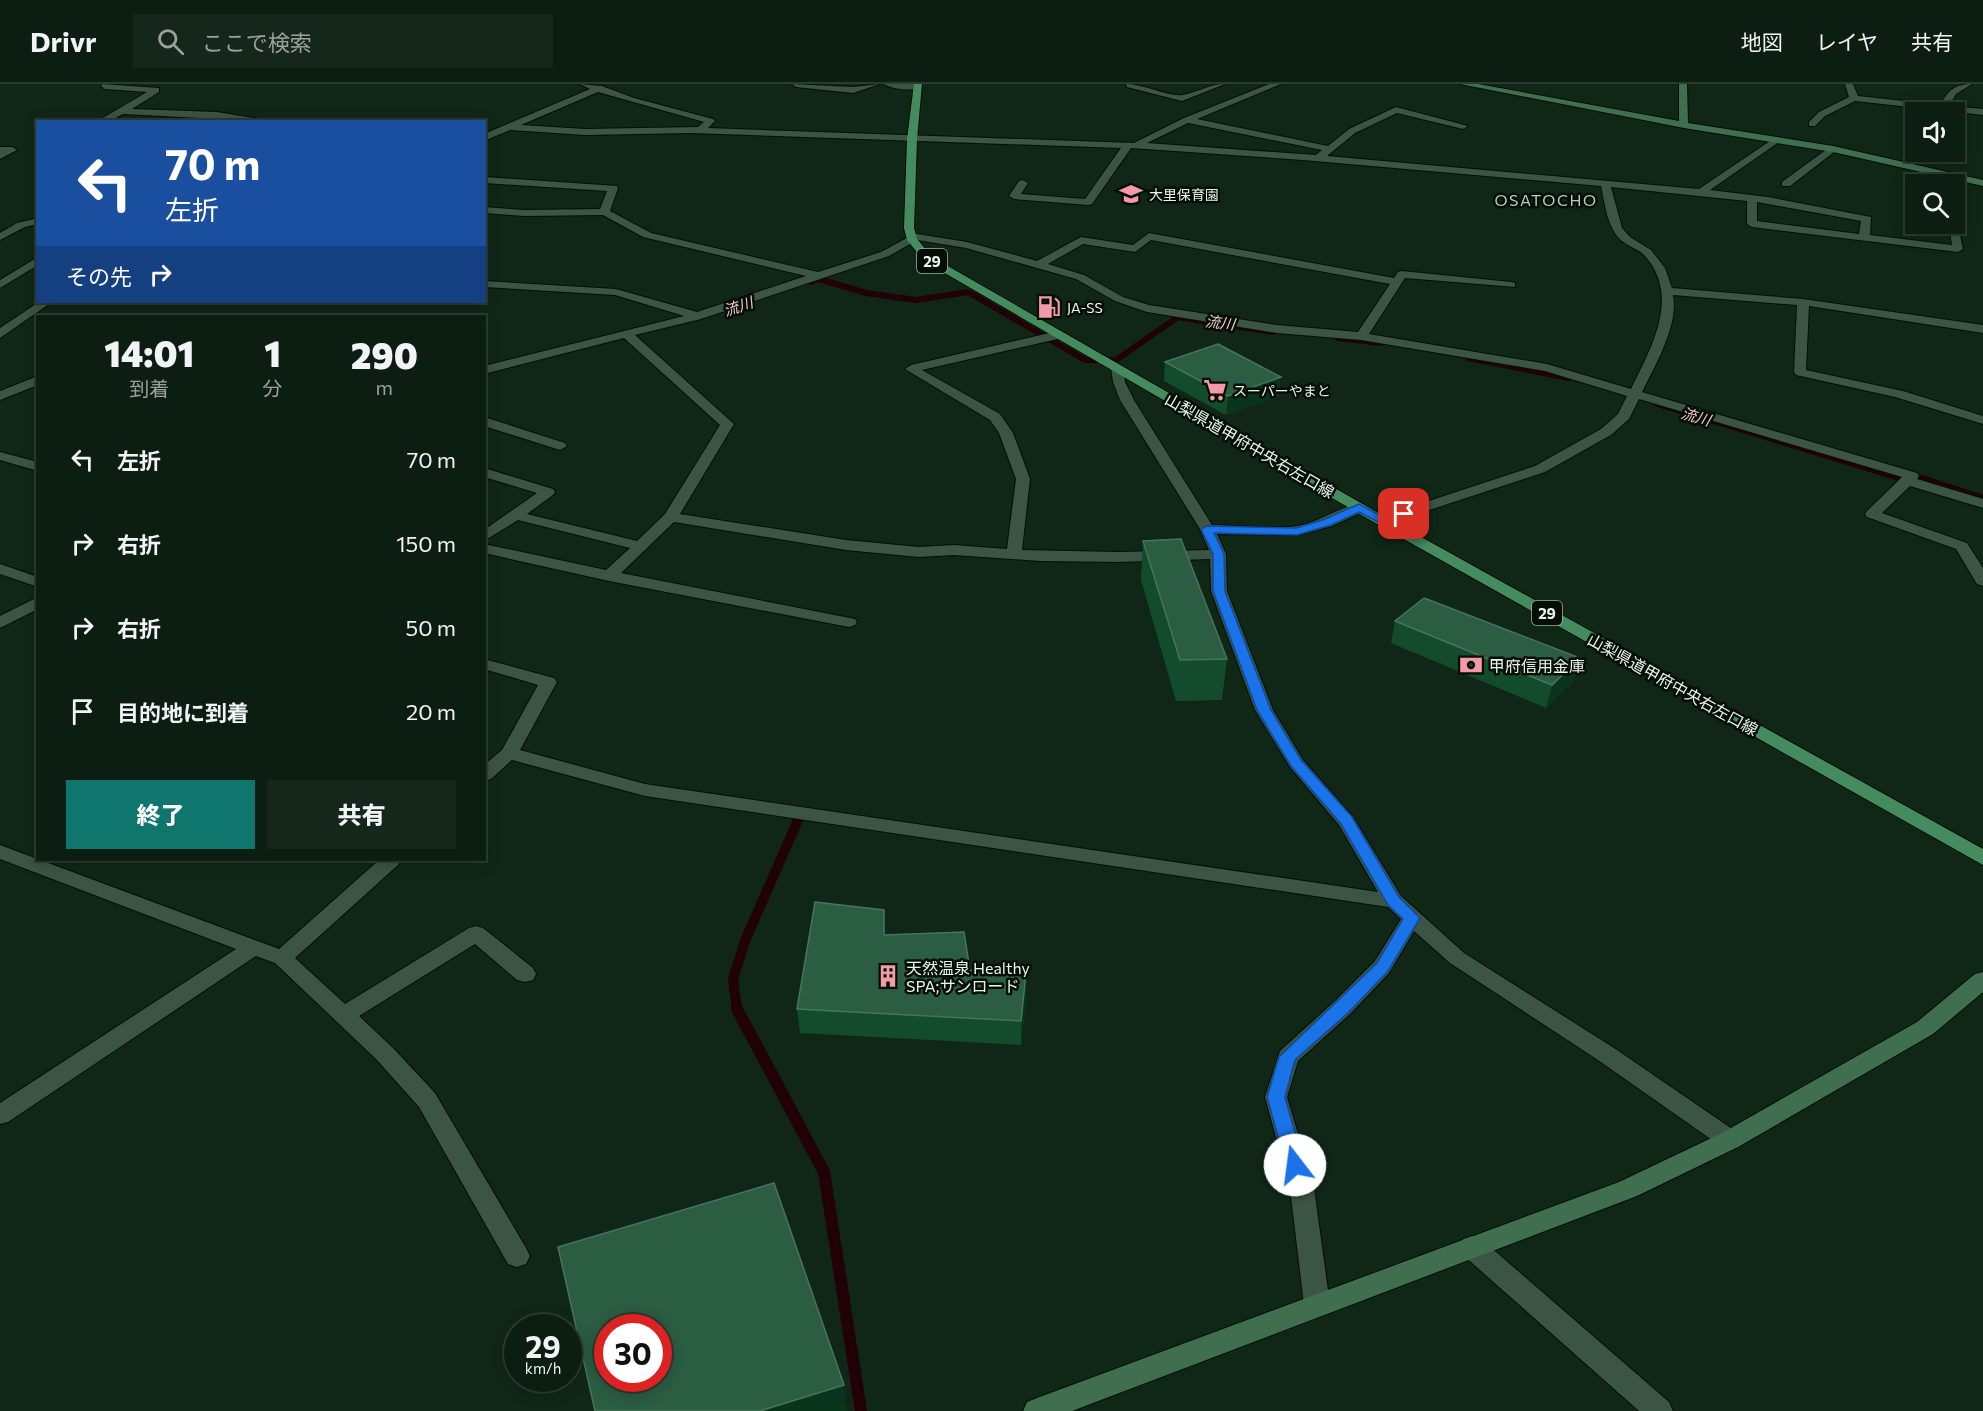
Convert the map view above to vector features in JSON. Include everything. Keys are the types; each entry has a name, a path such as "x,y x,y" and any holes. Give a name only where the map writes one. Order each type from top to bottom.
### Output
{"main road":[{"name":"29","path":"912,238 912,139 917,86"},
{"name":"山梨県道甲府中央右左口線","path":"912,238 928,259 1058,335 1359,508 1983,858"}],"street":[{"path":"104,120 156,90 105,86 110,84"},
{"path":"584,84 599,86 631,100 710,121 699,131"},
{"path":"796,84 853,90 876,84"},
{"path":"888,84 917,86"},
{"path":"1132,84 1130,85 1182,98 1221,84"},
{"path":"1023,183 1014,196 1088,202 1132,146 1187,120 1277,84"},
{"path":"1464,84 1833,150 1983,183"},
{"path":"1683,84 1684,125"},
{"path":"1849,84 1854,98"},
{"path":"1946,102 1953,92 1968,84"},
{"path":"486,137 599,86"},
{"path":"1812,124 1822,114 1854,98 1905,104"},
{"path":"1319,158 1352,131 1396,110 1463,126"},
{"path":"1965,110 1983,112"},
{"path":"122,111 254,120"},
{"path":"1187,120 1329,149"},
{"path":"507,127 585,132 699,131 1132,146 1319,158 1752,198 1867,219 1864,238"},
{"path":"1701,192 1776,140"},
{"path":"0,150 12,150 0,156"},
{"path":"1786,184 1833,150"},
{"path":"486,180 613,188 605,212"},
{"path":"1382,521 1540,469 1606,432 1624,416 1660,342 1669,303 1659,268 1647,252 1626,239 1617,229 1605,184"},
{"path":"1752,198 1752,224 1958,249 1955,234"},
{"path":"486,210 524,213 605,212 657,238 819,276"},
{"path":"0,231 36,221"},
{"path":"0,237 21,225"},
{"path":"1039,265 1082,240 1136,249 1149,236 1396,282"},
{"path":"486,370 697,316 885,254 912,238 967,245 1080,277 1119,299 1147,308 1277,329 1361,336 1547,368 1912,476 1872,514 1962,546 1983,580"},
{"path":"0,285 36,261"},
{"path":"1361,336 1402,274 1511,285"},
{"path":"486,285 616,292 697,316"},
{"path":"1667,291 1803,302 1983,329"},
{"path":"1803,302 1800,372 1898,394 1983,420"},
{"path":"0,334 45,303"},
{"path":"609,576 671,517 727,424 628,335"},
{"path":"1014,554 1023,479 1006,433 995,417 910,369 1058,335"},
{"path":"1114,367 1127,400 1207,529 1218,554 1219,591 1264,710 1296,763 1346,821 1394,901 1457,958 1606,1054 1730,1140"},
{"path":"0,396 36,381"},
{"path":"486,422 560,446"},
{"path":"0,456 36,466"},
{"path":"486,473 548,492 486,536"},
{"path":"1907,480 1983,504"},
{"path":"1207,529 1297,531 1327,523 1359,508"},
{"path":"515,514 641,546"},
{"path":"671,517 846,545 919,552 954,550 1118,557 1218,554"},
{"path":"486,548 609,576 849,622"},
{"path":"0,569 36,581"},
{"path":"0,623 36,603"},
{"path":"486,665 548,682 509,753 486,773"},
{"path":"509,753 645,790 1394,901"},
{"path":"0,852 282,958 385,1054 427,1100 518,1256"},
{"path":"282,958 390,861"},
{"path":"1317,1305 1302,1188 1276,1097 1288,1057 1343,1007 1382,967 1412,918"},
{"path":"344,1015 476,933 525,974"},
{"path":"0,1115 254,947"},
{"path":"1037,1411 1628,1189 1730,1140 1925,1028 1983,980"},
{"path":"1472,1248 1659,1411"}],"building":[{"path":"1218,344 1281,377 1228,396 1165,362"},
{"path":"1181,539 1227,659 1180,660 1143,541"},
{"path":"1424,598 1580,658 1552,685 1395,621"},
{"name":"天然温泉 Healthy SPA;サンロード","path":"815,902 884,910 884,935 964,932 970,970 1026,974 1021,1021 797,1009"},
{"path":"774,1183 844,1385 760,1411 595,1411 582,1353 582,1314 573,1314 558,1247"}],"waterway":[{"name":"流川","path":"811,282 819,279 866,293 916,300 968,292 1085,360 1116,360 1178,317 1273,332"},
{"name":"流川","path":"1338,338 1381,343"},
{"name":"流川","path":"1468,358 1569,378"},
{"name":"流川","path":"1657,404 1779,441"},
{"name":"流川","path":"1775,439 1899,477 1922,479 1983,499"},
{"path":"737,1010 733,979 745,941 801,813"},
{"path":"737,1009 824,1172 861,1411"}],"place":[{"name":"大里保育園","path":"1131,194"},
{"name":"JA-SS","path":"1049,307"},
{"name":"スーパーやまと","path":"1215,390"},
{"name":"甲府信用金庫","path":"1471,665"},
{"name":"天然温泉 Healthy SPA;サンロード","path":"888,976"}],"district":[{"name":"OSATOCHO","path":"1546,199"}],"route":[{"path":"1295,1165 1276,1097 1288,1057 1343,1007 1382,967 1412,918 1394,901 1346,821 1296,763 1264,710 1219,591 1218,554 1207,529 1297,531 1327,523 1359,508 1382,521 1404,514"}]}
